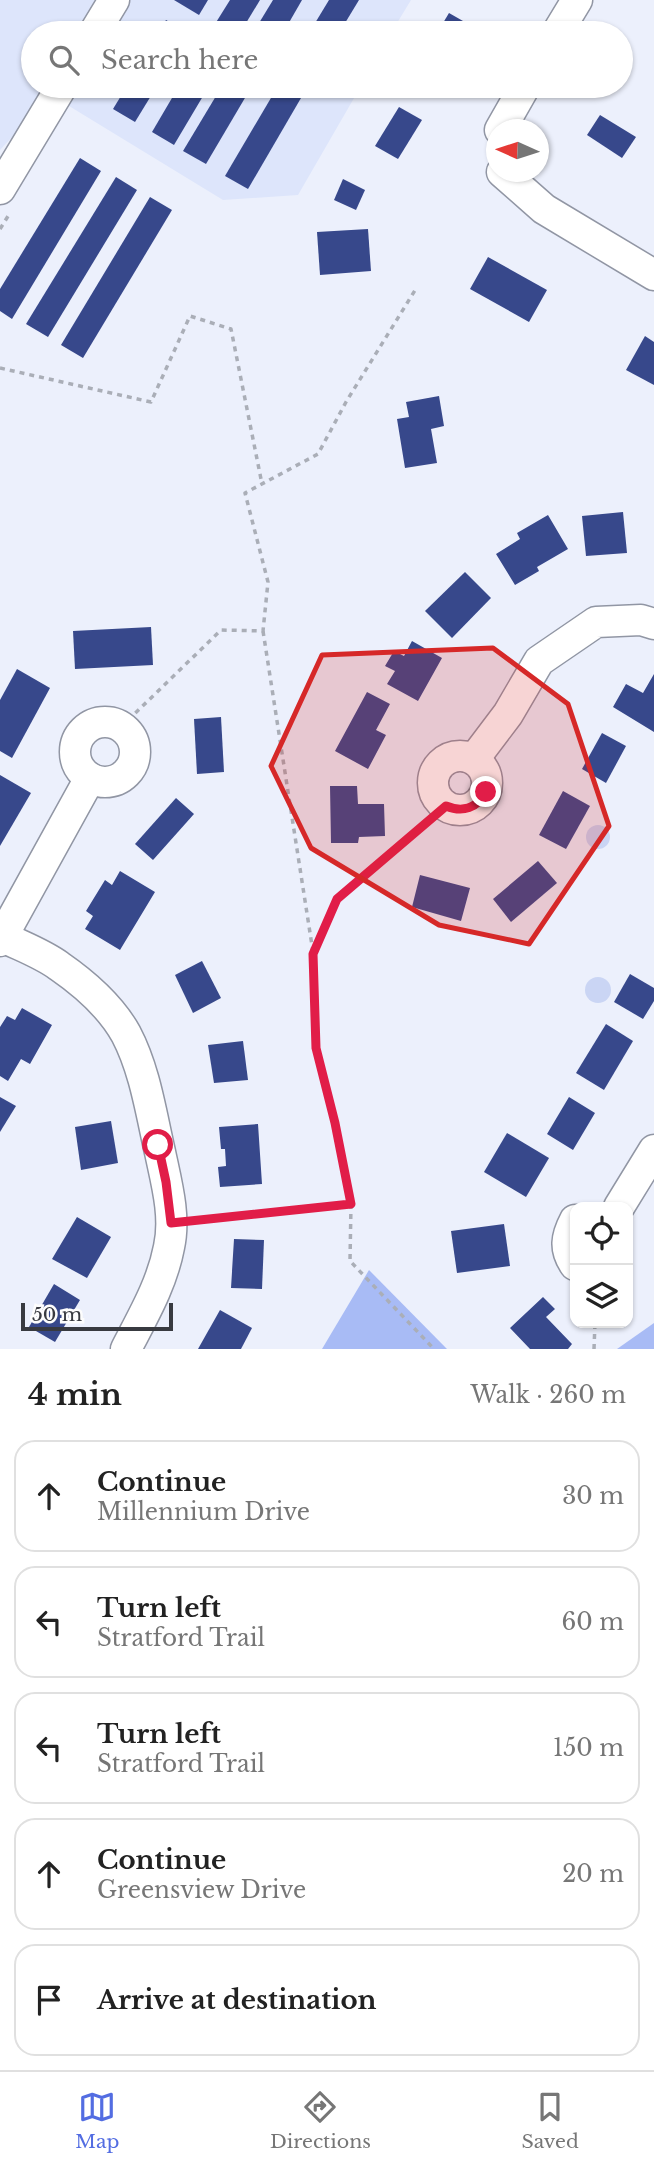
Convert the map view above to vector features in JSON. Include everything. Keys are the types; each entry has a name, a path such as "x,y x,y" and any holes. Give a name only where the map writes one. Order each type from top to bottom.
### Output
{"street":[{"path":"101,21 114,0"},
{"path":"564,21 577,0"},
{"path":"0,189 55,98"},
{"path":"506,119 519,98"},
{"path":"517,182 544,209 654,275"},
{"path":"446,806 462,810 482,799 488,784 487,776 474,759 508,714 540,661 596,622 641,620 654,624"},
{"path":"98,723 121,727 129,734 134,745 135,757 131,768 113,781 101,782 90,778 81,771 76,760 79,737 98,723"},
{"path":"90,778 1,939 58,965 106,1005 125,1034 138,1063 166,1182 171,1223 170,1244 157,1288 126,1349"},
{"path":"622,1202 654,1150"},
{"path":"570,1233 567,1254 570,1258"}],"path":[{"path":"417,287 346,402 318,454 246,493 268,582 263,631 313,954 316,1048 335,1123 351,1204 350,1261 434,1349"},
{"path":"0,368 152,402 190,316 231,329 262,484"},
{"path":"121,727 221,630 263,631"},
{"path":"313,954 337,899 446,806"},
{"path":"171,1223 351,1204"},
{"path":"594,1349 595,1328"}],"highlighted area":[{"path":"493,648 568,704 609,826 529,944 439,925 311,848 271,766 322,655"}],"shaded area":[{"path":"0,0 411,0 398,21 21,21 21,98 48,98 0,150"},
{"path":"56,98 354,98 298,195 223,200"},
{"path":"598,825 609,832 610,837 603,848 598,849 587,842 586,837 593,826"},
{"path":"598,977 607,981 611,990 607,999 598,1003 589,999 585,990 589,981"},
{"path":"369,1270 447,1349 322,1349"},
{"path":"654,1323 654,1349 617,1349"}],"building":[{"path":"174,0 208,0 199,15"},
{"path":"230,0 260,0 247,21 217,21"},
{"path":"273,0 302,0 290,21 260,21"},
{"path":"329,0 359,0 346,21 316,21"},
{"path":"449,13 463,21 444,21"},
{"path":"120,98 150,98 135,122 113,109"},
{"path":"172,98 202,98 174,145 152,132"},
{"path":"215,98 245,98 206,164 183,151"},
{"path":"271,98 301,98 248,189 225,176"},
{"path":"399,107 422,120 398,159 375,146"},
{"path":"600,115 636,137 622,158 587,135"},
{"path":"80,158 101,171 12,319 0,311 0,289"},
{"path":"116,177 137,190 48,337 26,324"},
{"path":"343,179 365,190 356,210 334,200"},
{"path":"150,197 172,210 83,358 61,345"},
{"path":"368,229 371,271 320,275 317,232"},
{"path":"488,257 547,290 529,322 470,289"},
{"path":"645,336 654,342 654,385 626,370"},
{"path":"439,396 444,426 431,429 437,463 405,468 397,419 409,417 406,402"},
{"path":"623,512 627,553 586,556 582,516"},
{"path":"548,515 568,549 537,567 539,571 515,585 496,554 520,539 517,533"},
{"path":"465,572 491,598 452,638 425,611"},
{"path":"151,627 153,665 75,669 73,631"},
{"path":"412,641 442,658 418,701 387,684 395,671 385,666 394,651 404,656"},
{"path":"17,669 50,688 12,758 0,751 0,700"},
{"path":"654,674 654,732 613,707 626,684 643,693"},
{"path":"367,692 390,704 376,730 386,735 368,769 335,751"},
{"path":"221,717 224,772 197,774 194,719"},
{"path":"602,733 626,746 606,783 582,769"},
{"path":"0,775 31,793 0,846"},
{"path":"330,786 357,786 358,804 384,804 385,836 359,837 358,843 331,843"},
{"path":"563,791 590,806 566,849 539,835"},
{"path":"176,798 194,814 153,860 135,844"},
{"path":"538,861 557,883 511,922 493,899"},
{"path":"120,871 155,892 120,950 85,929 93,916 86,911 105,880 112,885"},
{"path":"420,875 470,888 461,921 412,907"},
{"path":"202,961 221,998 193,1013 175,975"},
{"path":"630,974 654,988 654,1001 643,1019 614,1002"},
{"path":"22,1008 52,1025 30,1064 21,1059 8,1081 0,1076 0,1027 7,1016 15,1020"},
{"path":"606,1024 633,1041 604,1090 576,1073"},
{"path":"243,1041 248,1080 214,1083 208,1045"},
{"path":"0,1097 16,1106 0,1132"},
{"path":"569,1097 595,1113 573,1150 547,1134"},
{"path":"111,1121 118,1163 81,1170 75,1127"},
{"path":"258,1124 262,1184 220,1187 218,1167 226,1166 219,1127"},
{"path":"507,1133 549,1158 526,1197 484,1172"},
{"path":"77,1217 111,1237 87,1278 52,1259"},
{"path":"504,1224 510,1266 457,1273 451,1231"},
{"path":"234,1239 264,1240 262,1289 231,1288"},
{"path":"54,1284 80,1300 55,1342 29,1327"},
{"path":"543,1297 555,1309 546,1317 572,1344 568,1349 530,1349 510,1328"},
{"path":"220,1310 252,1328 241,1349 198,1349"}],"route":[{"path":"158,1145 171,1223 351,1204 335,1123 316,1048 313,954 337,899 446,806 462,810 469,808 482,799 486,792"}]}
